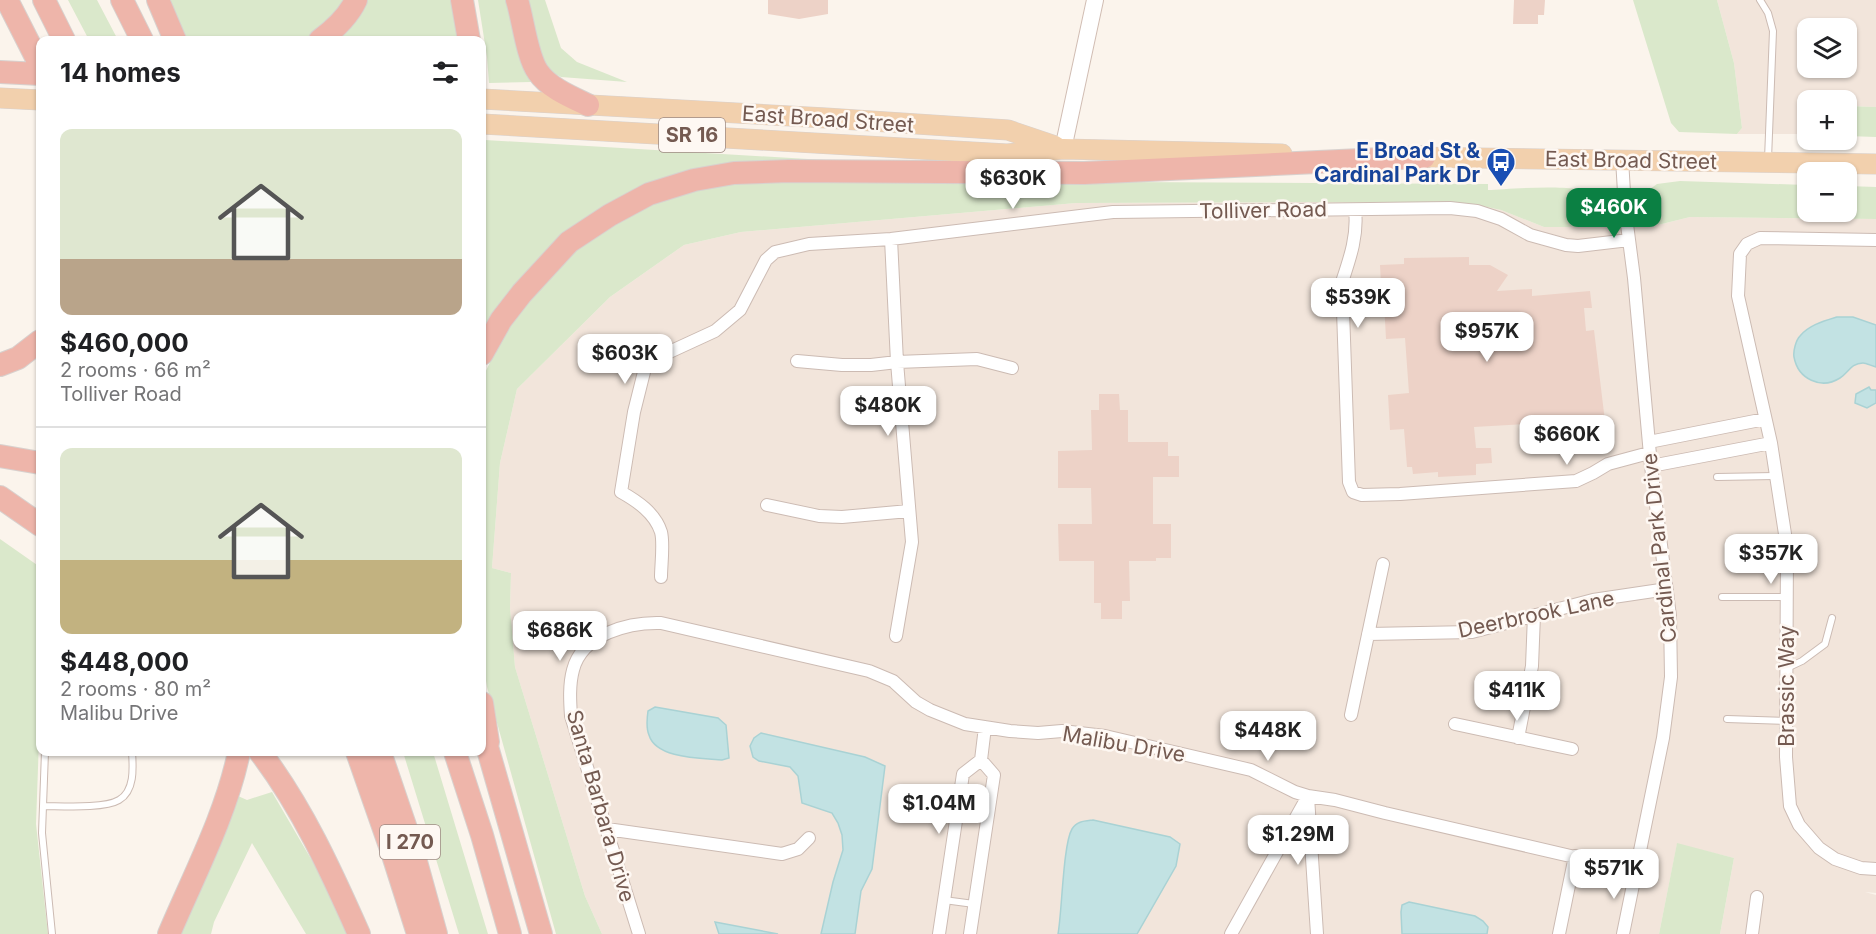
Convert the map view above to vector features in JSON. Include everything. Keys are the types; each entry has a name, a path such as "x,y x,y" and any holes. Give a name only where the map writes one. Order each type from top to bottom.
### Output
{"highway":[{"path":"7,0 36,57"},
{"path":"44,0 62,36"},
{"path":"122,0 140,36"},
{"path":"158,0 173,36"},
{"path":"325,36 335,29 351,10 356,0"},
{"path":"462,0 468,36"},
{"path":"517,0 537,72 566,95 588,105"},
{"path":"0,72 36,74"},
{"path":"486,347 501,320 515,302 569,242 610,215 649,194 694,180 734,173 789,171 1084,173 1424,157"},
{"path":"0,365 18,358 36,343"},
{"path":"0,456 36,462"},
{"path":"0,496 36,522"},
{"path":"486,732 489,753"},
{"path":"486,743 541,934"},
{"path":"169,934 217,822 238,756"},
{"path":"358,756 418,934"},
{"name":"I 270","path":"381,756 410,840 436,934"},
{"path":"456,756 482,834 510,934"},
{"path":"265,758 311,834 359,934"}],"main road":[{"path":"0,98 36,100"},
{"name":"East Broad Street","path":"486,99 1008,130 1063,149"},
{"name":"East Broad Street","path":"486,124 1007,154 1063,149 1876,164"}],"street":[{"path":"1063,149 1095,0"},
{"name":"Cardinal Park Drive","path":"1622,159 1649,447 1670,616 1671,677 1663,738 1623,934"},
{"name":"Tolliver Road","path":"661,577 662,534 653,516 621,492 634,412 645,368 652,360 715,331 740,310 766,260 775,252 809,244 891,239 1113,212 1450,208 1477,211 1501,219 1530,235 1566,245 1578,246 1629,240"},
{"path":"1355,210 1353,248 1342,282 1348,482 1353,492 1362,495 1400,494 1576,481 1608,464 1649,447 1765,419"},
{"name":"Brassic Way","path":"1876,240 1760,238 1747,244 1740,254 1738,296 1771,443 1787,547 1786,756 1790,806 1798,825 1819,848 1835,859 1861,868 1876,869"},
{"path":"891,239 897,362 912,542 896,636"},
{"path":"797,361 871,365 977,359 1012,368"},
{"path":"1651,466 1771,443"},
{"path":"767,506 819,516 842,517 909,511"},
{"path":"1351,715 1383,564"},
{"name":"Deerbrook Lane","path":"1368,634 1472,632 1593,600 1667,590"},
{"path":"1518,738 1532,666 1534,615"},
{"name":"Malibu Drive","path":"588,645 622,627 640,622 661,623 869,671 893,681 916,702 930,710 965,724 1038,733 1062,731 1105,736 1251,770 1308,796 1335,800 1635,871"},
{"name":"Santa Barbara Drive","path":"588,645 573,670 570,694 572,716 639,934"},
{"path":"1455,724 1572,749"},
{"path":"939,934 963,774 981,760 985,727"},
{"path":"970,934 994,775 981,760"},
{"path":"1231,934 1308,796"},
{"path":"1308,796 1317,934"},
{"path":"607,829 783,854 798,849 810,838"},
{"path":"1559,934 1575,856"},
{"path":"1752,934 1757,897"}],"lane":[{"path":"1760,0 1768,13 1773,31 1768,162"},
{"path":"1717,477 1775,476"},
{"path":"1722,597 1786,597"},
{"path":"1786,668 1802,661 1825,644 1832,618"},
{"path":"1727,719 1786,721"},
{"path":"45,756 42,833 52,934"},
{"path":"43,806 100,805 120,800 129,788 133,770 132,756"},
{"path":"944,900 975,904"}],"shaded area":[{"path":"1717,0 1876,0 1876,107 1857,106 1857,90 1797,90 1797,134 1737,134 1742,128 1734,63"},
{"path":"1076,203 1473,204 1501,210 1544,227 1569,227 1647,218 1658,225 1690,217 1797,218 1797,222 1857,222 1857,219 1876,219 1876,893 1865,892 1876,895 1876,934 1720,934 1734,858 1677,844 1659,934 602,934 585,896 515,667 510,608 511,573 492,568 500,463 517,389 610,297 684,245 741,232"}],"green space":[{"path":"68,0 97,0 116,36 87,36"},
{"path":"169,0 345,0 319,32 312,36 185,36"},
{"path":"366,0 452,0 457,36 340,36"},
{"path":"478,0 509,0 531,82 489,83 486,36 484,36"},
{"path":"527,0 545,0 561,48 577,62 627,82 561,77 551,72 544,64"},
{"path":"1633,0 1717,0 1734,63 1742,128 1737,134 1679,132 1671,123"},
{"path":"1857,106 1876,107 1876,137 1857,136"},
{"path":"486,140 842,161 629,196 486,337"},
{"path":"751,180 1488,184 1488,190 1543,188 1586,191 1597,197 1598,205 1592,224 1544,227 1501,210 1473,204 1076,203 741,232 684,245 610,297 517,389 500,463 492,568 511,573 510,608 515,667 585,896 602,934 556,934 486,681 486,371 506,329 562,260 597,233 646,206 686,192"},
{"path":"1680,181 1797,185 1797,218 1690,217 1658,225 1647,218 1646,192 1657,184"},
{"path":"1857,186 1876,187 1876,219 1857,219"},
{"path":"0,539 36,564 36,756 38,756 36,824 48,934 0,934"},
{"path":"404,756 434,756 488,934 459,934"},
{"path":"272,792 325,883 347,934 306,934 252,843 214,922 211,934 178,934 238,796 247,800"},
{"path":"1677,843 1734,858 1720,934 1659,934"}],"water":[{"path":"1837,317 1853,317 1876,325 1876,367 1859,363 1833,381 1825,383 1811,380 1796,365 1794,349 1796,343 1808,329"},
{"path":"1869,387 1871,390 1876,390 1876,403 1867,408 1855,403 1856,394"},
{"path":"655,707 718,718 726,725 729,758 722,760 692,758 661,749 653,743 647,729 648,711"},
{"path":"761,733 865,757 885,766 872,869 861,891 855,934 821,934 843,850 838,823 832,813 802,803 798,776 790,767 759,761 753,757 750,746 754,738"},
{"path":"1093,820 1170,837 1180,844 1176,866 1137,934 1058,934 1069,837 1076,824"},
{"path":"1409,902 1475,916 1488,927 1487,934 1402,934 1402,905"},
{"path":"715,922 778,934 719,934"}],"building":[{"path":"768,0 828,0 828,14 799,19 768,14"},
{"path":"1514,0 1545,0 1544,15 1538,15 1538,24 1513,24"},
{"path":"1469,257 1469,265 1490,265 1508,275 1497,291 1532,289 1532,296 1590,291 1592,308 1584,308 1586,331 1594,330 1607,438 1528,446 1527,424 1474,427 1476,448 1491,448 1492,463 1476,464 1476,475 1438,477 1438,472 1413,474 1412,467 1407,467 1404,429 1390,430 1388,395 1409,393 1405,338 1386,339 1380,265 1404,264 1404,258"},
{"path":"1099,394 1119,394 1120,410 1128,410 1128,442 1168,442 1168,456 1179,456 1179,477 1153,477 1153,524 1171,524 1171,558 1156,558 1156,561 1129,561 1130,601 1122,601 1122,619 1101,619 1101,603 1094,603 1094,561 1059,561 1058,524 1092,524 1091,488 1058,488 1058,451 1092,450 1091,410 1099,410"}],"place":[{"name":"E Broad St & Cardinal Park Dr","path":"1501,188"}]}
